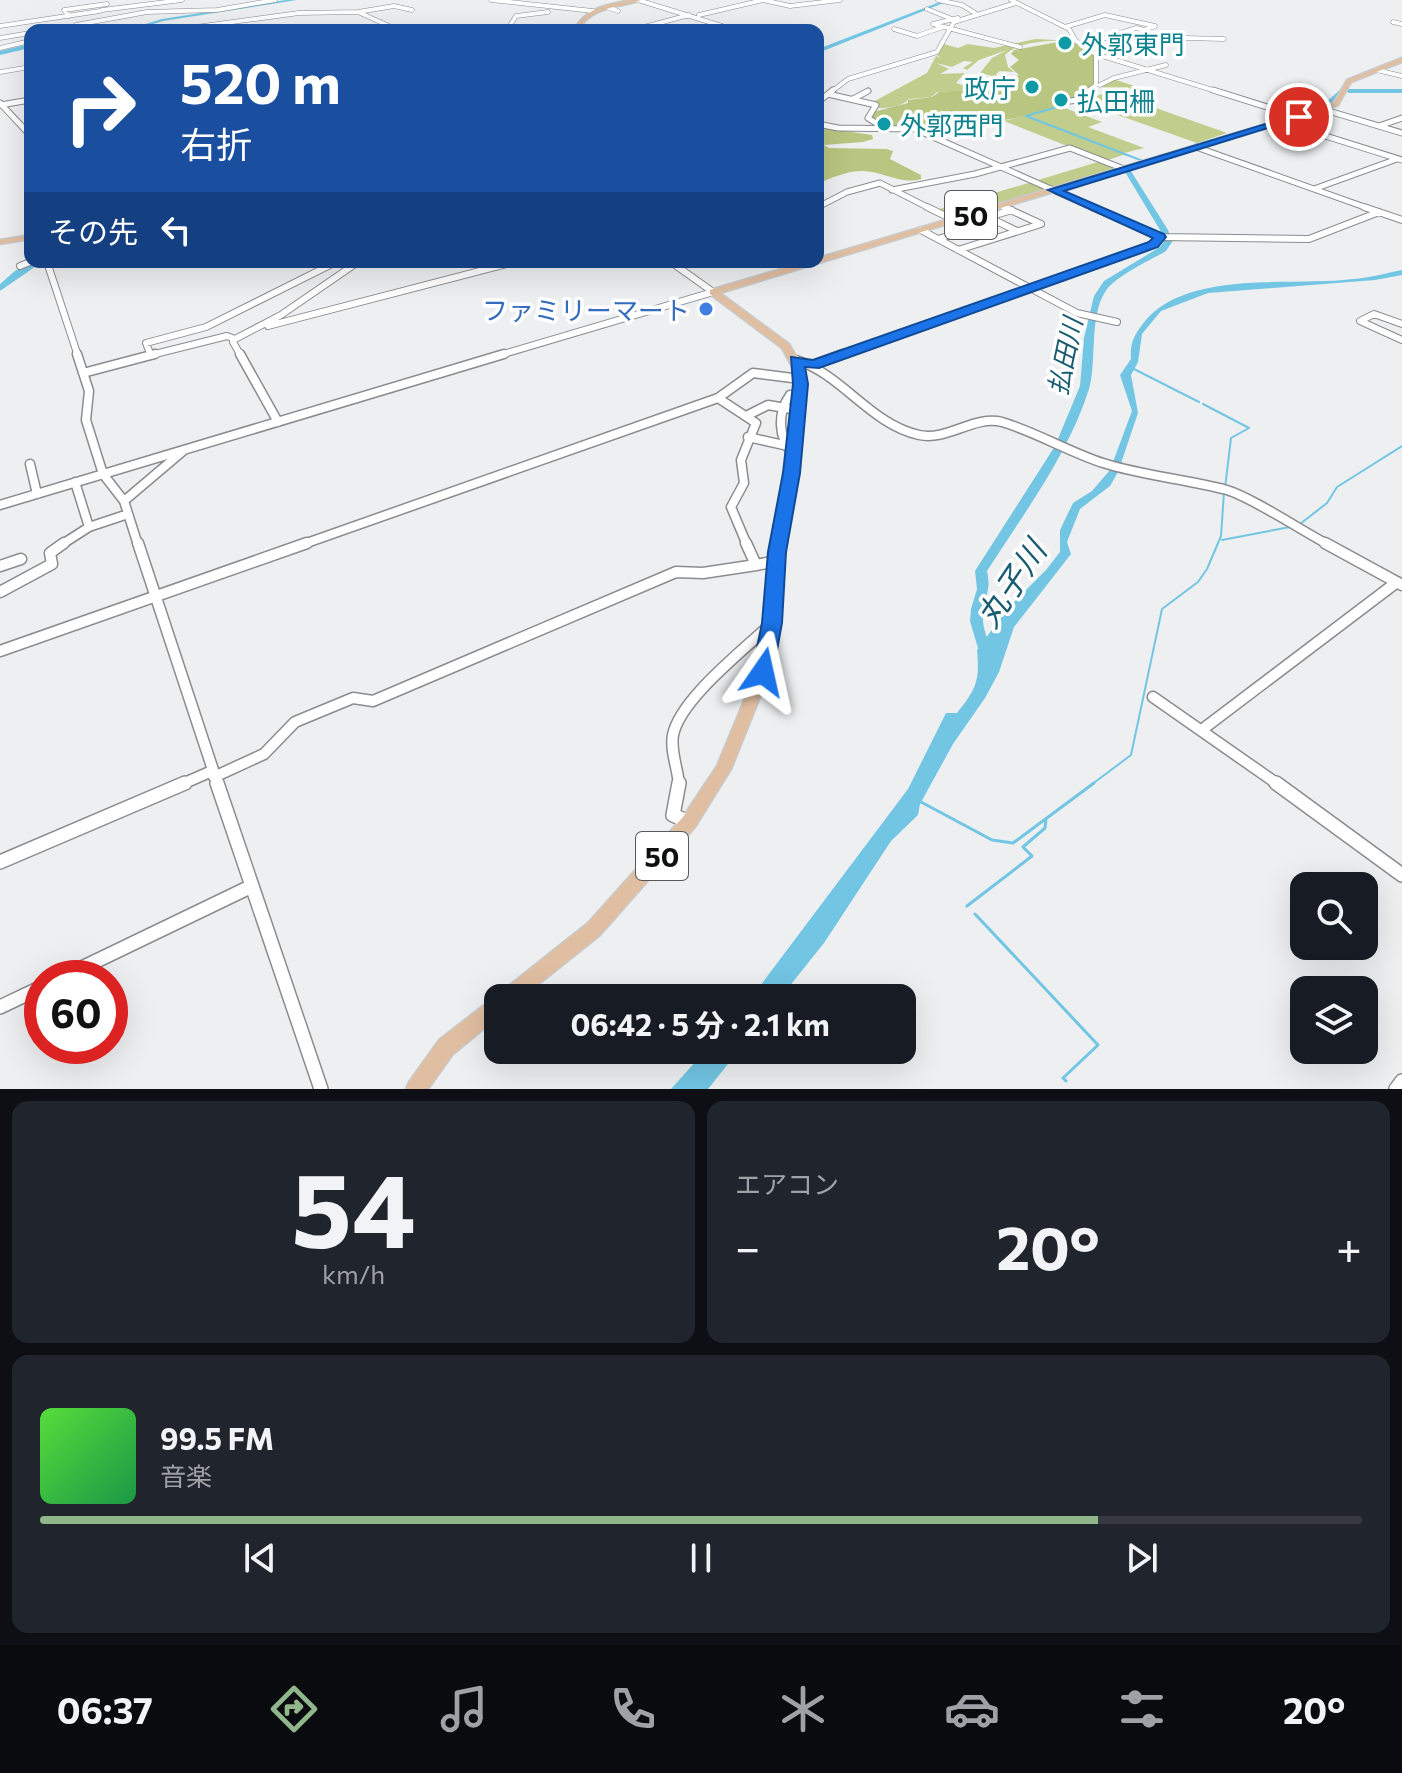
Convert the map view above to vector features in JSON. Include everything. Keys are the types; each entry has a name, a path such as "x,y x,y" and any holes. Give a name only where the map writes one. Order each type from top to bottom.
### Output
{"main road":[{"path":"580,24 593,11 638,0"},
{"name":"50","path":"824,259 954,220 1007,208 1054,190 1322,109 1336,104 1349,81 1402,60"},
{"path":"0,242 24,238"},
{"name":"50","path":"713,292 794,268"},
{"path":"713,292 786,346 796,360"},
{"name":"50","path":"525,984 594,929 689,822 723,769 763,672 772,623 792,406 800,379 796,360"},
{"path":"416,1089 446,1047 484,1016"}],"street":[{"path":"68,14 64,10 182,0"},
{"path":"81,24 125,16 250,7 275,0"},
{"path":"491,0 563,10"},
{"path":"638,0 719,24"},
{"path":"657,24 763,0 789,7 840,0"},
{"path":"939,0 964,6 996,8"},
{"path":"824,97 848,79 937,52 954,22 1013,1 1065,27 1096,54 1136,66 1166,65"},
{"path":"210,24 259,16 358,12 394,6 412,10"},
{"path":"964,6 975,13 933,23 1020,47"},
{"path":"0,26 104,7"},
{"path":"78,24 104,7"},
{"path":"250,7 261,13 257,24"},
{"path":"577,10 604,7 618,11"},
{"path":"927,9 952,19"},
{"path":"511,24 516,16 563,10 593,11"},
{"path":"358,12 384,24"},
{"path":"1065,27 1105,15 1155,26 1144,30 1136,28 1084,45"},
{"path":"105,24 129,21 125,16"},
{"path":"1393,22 1402,24"},
{"path":"894,29 917,36 943,27"},
{"path":"0,38 24,34"},
{"path":"1105,57 1185,38 1224,39"},
{"path":"0,47 24,41"},
{"path":"1070,101 1078,100 1096,85 1093,67 1096,54"},
{"path":"1100,85 1148,67 1296,116"},
{"path":"0,72 24,68"},
{"path":"1377,70 1402,76"},
{"path":"853,99 868,91"},
{"path":"828,94 876,105 868,118 886,128"},
{"path":"1241,99 1254,95"},
{"path":"1,104 24,101"},
{"path":"1,104 24,129"},
{"path":"1322,109 1402,133"},
{"path":"1379,126 1402,118"},
{"path":"1281,122 1400,159"},
{"path":"824,125 915,129 1161,237 1309,239 1379,212"},
{"path":"1196,147 1402,220"},
{"path":"892,190 1001,167 1070,148 1125,169"},
{"path":"1314,189 1400,159"},
{"path":"824,204 847,192 880,183 954,220"},
{"path":"958,250 1041,224 1007,208 988,217 1018,231"},
{"path":"938,239 997,221"},
{"path":"921,230 1085,316 1117,322"},
{"path":"813,365 1146,248 1161,237"},
{"path":"20,266 24,264"},
{"path":"49,268 89,391 86,420 103,474 124,501 321,1089"},
{"path":"151,356 146,343 195,332 324,268"},
{"path":"253,329 297,305 349,268"},
{"path":"83,373 491,268"},
{"path":"679,268 713,292"},
{"path":"0,505 713,292"},
{"path":"1402,324 1374,314 1360,321 1402,340"},
{"path":"214,324 231,337 278,422"},
{"path":"796,360 813,365 906,432 935,436 994,421 1137,474 1230,491 1399,584 1203,729"},
{"path":"0,651 718,398 753,373 800,379"},
{"path":"718,398 756,423 741,460 744,483 731,507 756,565"},
{"path":"748,415 768,405 792,406"},
{"path":"782,419 792,406"},
{"path":"782,419 792,406"},
{"path":"782,419 790,449"},
{"path":"748,437 790,449"},
{"path":"124,501 183,451"},
{"path":"30,464 37,494"},
{"path":"75,482 89,527"},
{"path":"0,592 52,564 50,553 53,550 89,527 128,514"},
{"path":"0,566 21,559"},
{"path":"0,862 264,754 295,722 353,698 373,701 676,572 703,573 777,561"},
{"path":"689,822 673,815 679,783 672,740 676,723 700,693 772,623"},
{"path":"1153,697 1190,725 1203,729 1402,875"},
{"path":"98,960 252,886"},
{"path":"0,1007 24,996"},
{"path":"1396,1089 1402,1081"}],"green space":[{"path":"1035,39 1075,41 1047,41 1019,46 1005,55 1008,67 1014,72 1000,71 997,77 980,73 992,58 1007,50 979,60 967,70 963,68 973,62 964,61 952,67 936,63 949,69 940,74 965,73 956,83 978,90 937,92 931,97 909,99 891,107 878,108 878,105 871,103 927,73 936,56 941,58 937,55 944,44 958,48 968,44 994,48"},
{"path":"1058,42 1078,42 1096,55 1096,85 1059,107 999,121 902,130 876,123 869,113 908,103 908,100 932,97 939,92 1000,88 1000,81 1019,75 1010,67 1019,60 1011,54 1014,50"},
{"path":"1113,79 1156,93 1112,104 1092,97 1114,91 1100,86"},
{"path":"1133,100 1227,133 1197,143 1101,109"},
{"path":"1062,107 1102,122 1088,127 1144,148 1124,153 1131,157 1123,155 1105,161 1004,121"},
{"path":"824,128 872,135 873,139 824,145"},
{"path":"824,145 829,148 893,151 890,159 921,175 921,179 906,180 862,171 824,181"},
{"path":"1101,161 1118,168 1053,188 1035,181"},
{"path":"1032,182 1049,189 953,218 936,210"}],"water":[{"path":"1402,270 1402,275 1375,280 1208,293 1161,311 1142,334 1138,362 1131,375 1138,413 1118,472 1110,486 1080,509 1067,542 1071,554 1014,627 999,672 953,744 920,804 918,815 891,841 824,943 791,984 762,984 908,789 946,713 957,713 969,697 977,677 977,650 1008,608 1060,552 1060,530 1073,503 1092,491 1110,470 1132,411 1120,375 1131,359 1133,341 1142,325 1160,307 1184,295 1211,288 1359,278"},
{"path":"693,1064 728,1064 708,1089 671,1089"}],"waterway":[{"path":"148,24 295,0"},
{"path":"824,49 949,0"},
{"path":"0,53 24,47"},
{"name":"払田川","path":"1176,151 1324,107 1342,90"},
{"name":"払田川","path":"1349,91 1402,91"},
{"path":"1068,104 1026,116 1143,161"},
{"name":"払田川","path":"1060,446 1085,386 1089,338 1098,296 1107,283 1163,249 1168,242 1164,230 1125,167 1135,164"},
{"path":"0,288 27,268"},
{"path":"1132,368 1199,402"},
{"path":"1203,404 1249,428 1231,438 1225,488"},
{"path":"1300,524 1327,503 1337,487 1402,446"},
{"name":"払田川","path":"987,655 977,621 983,589 981,571 1059,448"},
{"path":"1091,785 1131,755 1162,609 1198,582 1207,569 1221,536 1224,492"},
{"path":"1222,540 1290,527"},
{"path":"921,802 992,840 1013,843 1094,783"},
{"path":"967,906 1032,856 1023,847 1045,828 1046,819"},
{"path":"975,914 1098,1045 1063,1078 1066,1081"}],"place":[{"name":"外郭東門","path":"1065,43"},
{"name":"政庁","path":"1032,87"},
{"name":"払田柵","path":"1061,100"},
{"name":"外郭西門","path":"884,124"},
{"name":"ファミリーマート","path":"706,309"}],"route":[{"path":"763,672 772,623 777,552 792,473 801,384 796,360 805,360 813,365 1146,248 1160,237 1054,190 1299,117"}],"water label":[{"name":"丸子川","path":"1010,583"}]}
